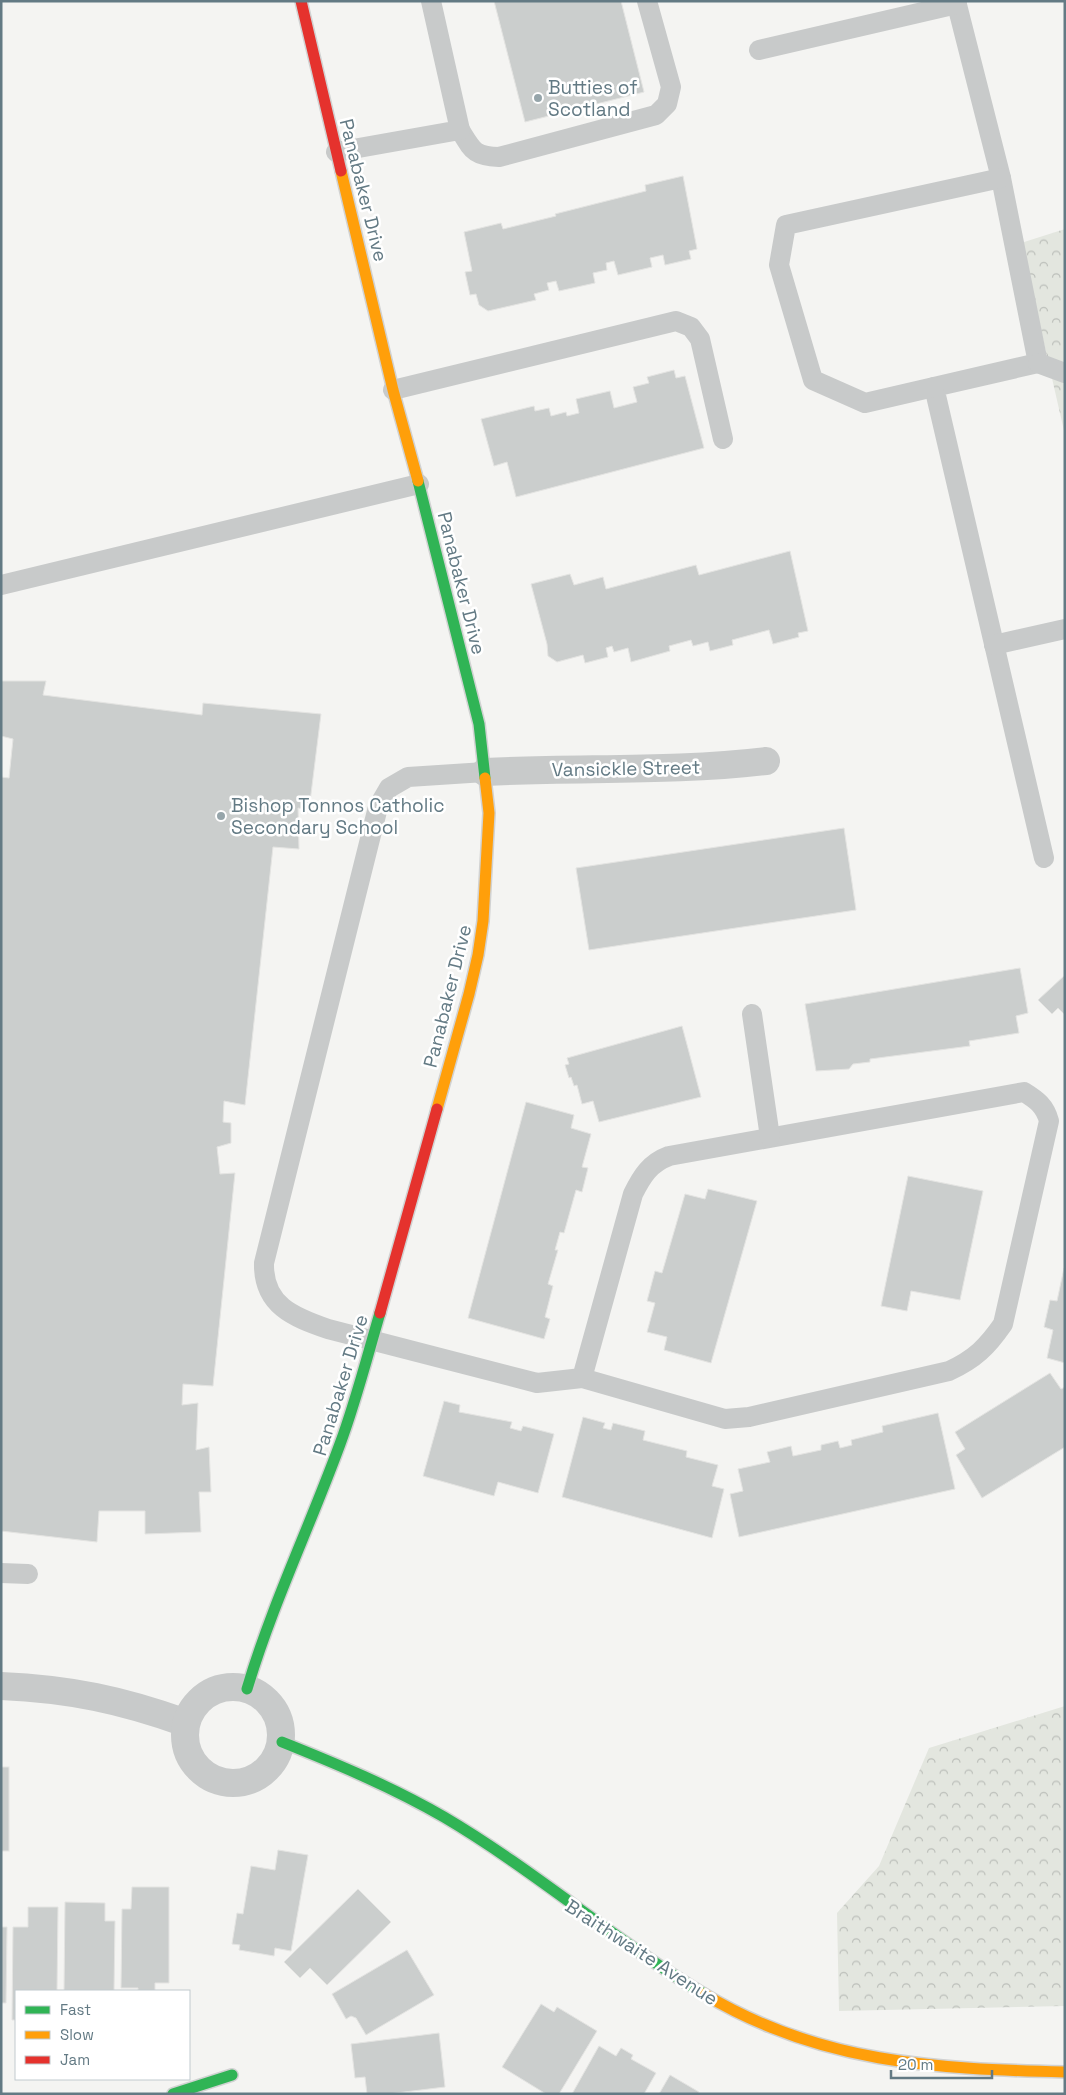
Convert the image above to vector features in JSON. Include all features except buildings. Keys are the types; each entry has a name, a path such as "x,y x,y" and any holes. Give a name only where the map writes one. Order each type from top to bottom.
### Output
{"street":[{"name":"Panabaker Drive","path":"247,1689 258,1647 340,1450 373,1340 469,994 484,922 487,878 489,813 479,724 394,390 301,1"},
{"name":"Vansickle Street","path":"485,772 549,769 717,767 766,761"},
{"path":"1,1686 38,1687 94,1695 140,1707 186,1724"},
{"path":"232,1687 247,1689 260,1695 271,1705 278,1718 282,1742 272,1764 258,1776 241,1782 222,1782 208,1776 196,1766 188,1753 185,1739 186,1724 192,1709 203,1697 216,1690 232,1687"},
{"name":"Braithwaite Avenue","path":"282,1742 359,1773 413,1800 465,1831 650,1961 696,1991 747,2017 799,2038 859,2055 920,2066 980,2070 1065,2072"},
{"path":"173,2094 232,2075"}],"lane":[{"path":"432,1 460,130 472,149 482,157 499,157 656,115 667,104 671,87 647,1"},
{"path":"758,50 956,3 1001,178 1038,363"},
{"path":"336,152 460,130"},
{"path":"1001,178 786,225 779,265 813,380 865,403 1038,363 1065,373"},
{"path":"394,390 676,321 691,327 700,339 723,439"},
{"path":"934,387 1044,858"},
{"path":"1,585 419,484"},
{"path":"994,645 1065,629"},
{"path":"485,772 408,776 389,788 378,807 264,1263 263,1276 269,1291 282,1307 301,1320 328,1329 537,1383 582,1378 725,1419 749,1417 949,1371 970,1362 989,1344 1002,1324 1008,1308 1049,1121 1046,1110 1036,1099 1024,1092 770,1137 669,1156 659,1160 645,1171 632,1194 582,1378"},
{"path":"752,1014 770,1137"},
{"path":"1,1573 28,1574"}],"green space":[{"path":"1065,229 1065,435 1021,243"},
{"path":"1065,1706 1065,2006 839,2011 837,1913 879,1866 929,1748"}],"traffic: fast":[{"path":"418,481 479,724 485,778"},
{"path":"247,1689 268,1627 346,1428 380,1313"},
{"path":"282,1742 364,1776 444,1817 510,1859 638,1951 704,1994"},
{"path":"173,2094 232,2075"}],"traffic: slow":[{"path":"341,171 393,390 418,481"},
{"path":"437,1109 469,994 483,921 489,813 485,778"},
{"path":"704,1994 747,2017 791,2035 834,2048 879,2058 970,2068 1065,2072"}],"traffic: jam":[{"path":"301,1 341,171"},
{"path":"380,1313 437,1109"}],"place":[{"name":"Butties of Scotland","path":"538,98"},
{"name":"Bishop Tonnos Catholic Secondary School","path":"221,816"}]}
